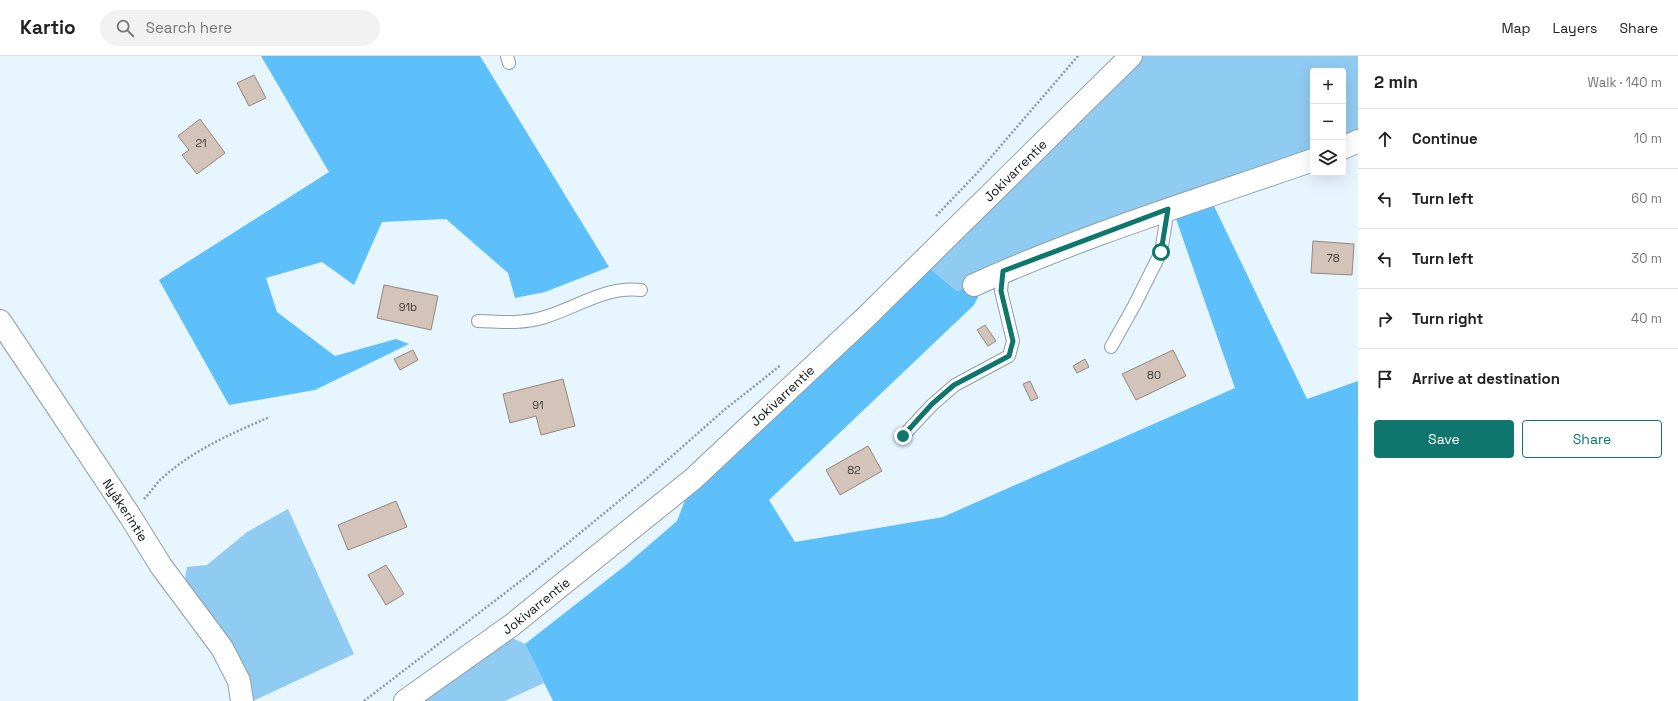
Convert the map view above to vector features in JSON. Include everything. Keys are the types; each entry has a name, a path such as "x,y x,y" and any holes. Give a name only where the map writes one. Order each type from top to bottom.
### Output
{"street":[{"name":"Jokivarrentie","path":"405,701 512,625 693,479 872,311 1131,56"},
{"path":"1346,147 1358,141"},
{"path":"974,285 1003,271 1168,209 1310,161"},
{"name":"Nyåkerintie","path":"0,322 130,516 161,566 222,648 239,681 242,701"}],"lane":[{"path":"1111,347 1134,306 1161,252 1168,209"},
{"path":"903,436 932,404 954,385 1009,356 1013,341 1001,291 1003,271"},
{"path":"478,322 522,322 544,318 605,293 626,289 641,290"}],"path":[{"path":"943,207 978,171 1078,56"},
{"path":"364,701 535,570 646,478 723,411 785,362"},
{"path":"130,516 160,480 184,461 233,433 270,417"}],"shaded area":[{"path":"261,56 480,56 609,267 545,292 515,298 508,273 446,219 382,222 354,285 322,262 266,278 277,312 335,356 396,339 409,344 315,390 229,405 159,280 329,172"},
{"path":"1127,56 1358,56 1358,141 1346,147 1346,68 1310,68 1310,161 957,291 922,262"},
{"path":"1213,204 1307,399 1358,381 1358,701 553,701 525,644 626,565 677,521 693,479 922,262 957,291 988,278 974,305 769,500 795,542 943,517 1235,388 1175,216"},
{"path":"288,509 354,654 253,701 249,701 199,601 185,579 187,567 207,565 247,532"},
{"path":"502,633 525,644 544,683 505,701 405,701"}],"building":[{"path":"254,75 266,98 249,106 237,83"},
{"path":"200,119 225,153 197,174 182,155 189,150 178,136"},
{"path":"1313,241 1354,244 1352,275 1311,273"},
{"path":"384,285 438,296 431,330 377,318"},
{"path":"985,325 996,341 988,346 977,330"},
{"path":"413,350 418,360 400,370 394,359"},
{"path":"1173,350 1186,376 1136,400 1122,374"},
{"path":"1085,359 1089,367 1077,373 1073,366"},
{"path":"563,379 575,426 541,435 536,416 510,423 503,394"},
{"path":"1030,381 1038,398 1031,401 1023,384"},
{"path":"868,446 882,471 840,495 826,470"},
{"path":"396,501 407,527 348,550 338,525"},
{"path":"386,565 404,594 386,605 368,575"}],"route":[{"path":"903,436 932,404 954,385 1009,356 1013,341 1001,291 1003,271 1168,209 1161,252"}]}
